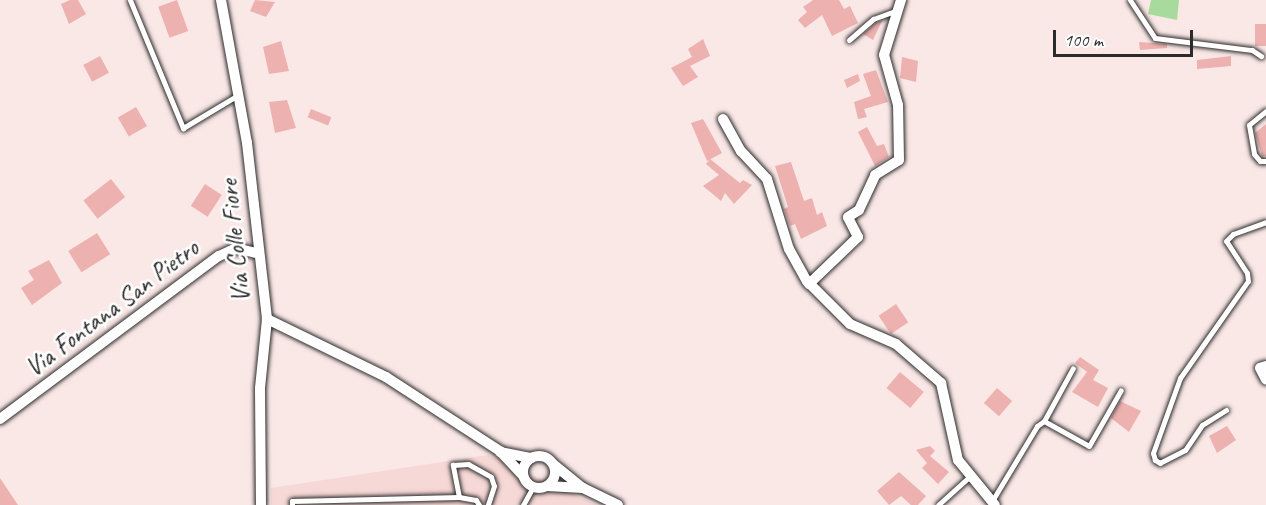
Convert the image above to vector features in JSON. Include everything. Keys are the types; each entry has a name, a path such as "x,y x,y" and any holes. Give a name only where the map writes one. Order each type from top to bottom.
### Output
{"street":[{"name":"Via Colle Fiore","path":"221,0 247,143 256,253 267,319 386,377 500,452 523,476"},
{"path":"809,284 858,237 848,217 859,210 875,175 899,160 898,105 884,55 900,5"},
{"path":"723,119 741,151 767,179 789,249 809,284 850,324 896,344 941,383 946,396 952,444 969,477 993,503"},
{"name":"Via Fontana San Pietro","path":"0,419 219,256 236,248 256,253"},
{"path":"261,505 260,388 267,319"},
{"path":"1266,366 1260,369 1266,380"},
{"name":"Via Colle Fiore","path":"500,452 531,458"},
{"path":"583,488 532,487 523,476 524,466 531,458 544,456 583,488 618,505"},
{"path":"548,486 555,473 553,464"}],"lane":[{"path":"130,0 183,128 238,95"},
{"path":"1130,0 1155,38 1227,45 1252,50 1261,56"},
{"path":"849,40 873,19 900,5"},
{"path":"1266,111 1249,125 1254,154 1260,161 1266,161"},
{"path":"1226,410 1203,425 1185,450 1160,463 1155,460 1153,453 1180,378 1248,281 1247,273 1227,241 1233,234 1266,222"},
{"path":"993,503 1025,444 1044,421 1073,368"},
{"path":"1044,421 1089,446 1121,390"},
{"path":"459,497 453,465 468,464 490,477 494,486 488,505"},
{"path":"938,505 969,477"},
{"path":"523,505 532,487"},
{"path":"292,505 292,501 459,497 476,500 479,505"}],"shaded area":[{"path":"488,455 597,505 271,505 271,488"}],"green space":[{"path":"1151,0 1179,0 1177,20 1148,14"}],"building":[{"path":"70,0 78,0 86,14 69,24 61,4"},
{"path":"177,0 188,31 169,38 158,7"},
{"path":"255,0 275,2 266,17 250,11"},
{"path":"813,0 839,0 844,9 850,6 858,23 832,36 822,15 805,28 798,20 807,12 803,7"},
{"path":"882,21 873,40 863,34 876,23"},
{"path":"1255,24 1266,24 1266,46 1255,46"},
{"path":"703,39 710,56 690,66 698,77 683,86 671,68 692,57 688,49"},
{"path":"281,41 289,71 269,74 263,47"},
{"path":"1139,42 1167,44 1167,48 1140,50"},
{"path":"100,56 109,73 92,82 83,65"},
{"path":"1231,56 1231,66 1197,69 1197,60"},
{"path":"902,57 918,61 916,82 900,78"},
{"path":"876,70 888,102 864,109 867,117 858,119 854,102 871,96 863,74"},
{"path":"858,74 860,81 847,88 844,80"},
{"path":"287,100 296,128 275,133 269,102"},
{"path":"136,107 147,126 129,137 118,118"},
{"path":"311,109 331,117 328,126 308,117"},
{"path":"703,119 722,153 707,161 691,123"},
{"path":"1266,124 1266,156 1262,156 1255,133"},
{"path":"867,127 877,146 884,144 889,157 875,166 858,132"},
{"path":"710,159 740,183 743,180 752,185 734,204 725,193 721,201 703,186 719,175 706,164"},
{"path":"791,162 804,201 812,198 817,215 822,212 827,226 801,239 795,224 790,226 784,209 788,207 775,166"},
{"path":"111,179 125,197 98,219 83,201"},
{"path":"205,184 222,195 208,217 191,206"},
{"path":"97,233 110,254 81,272 68,251"},
{"path":"49,260 62,283 32,305 21,288 34,280 28,271"},
{"path":"896,304 908,322 891,334 879,316"},
{"path":"1080,357 1099,370 1093,380 1108,388 1098,407 1072,392 1087,372 1075,363"},
{"path":"900,372 924,392 910,408 887,388"},
{"path":"997,388 1012,401 999,416 984,403"},
{"path":"1120,401 1141,411 1129,432 1111,418"},
{"path":"1227,426 1236,440 1217,453 1209,436"},
{"path":"930,446 935,451 930,456 949,472 938,484 922,468 927,463 916,450"},
{"path":"899,472 926,496 918,505 911,505 901,496 889,505 877,491"},
{"path":"0,478 18,505 0,505"}]}
